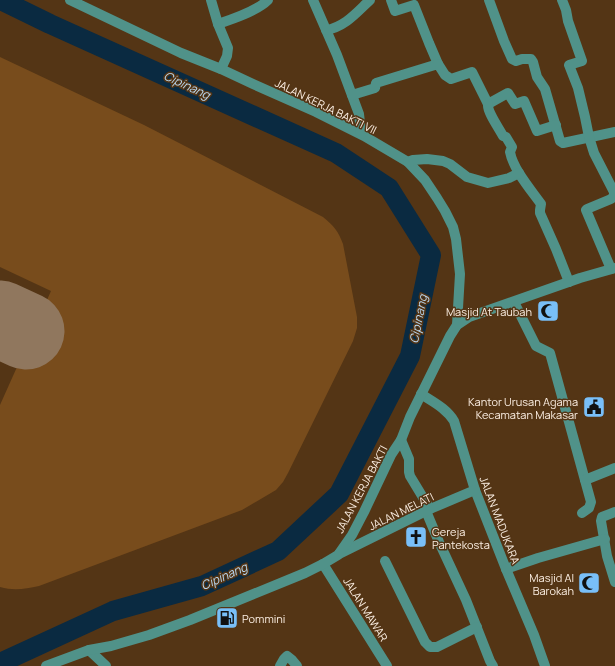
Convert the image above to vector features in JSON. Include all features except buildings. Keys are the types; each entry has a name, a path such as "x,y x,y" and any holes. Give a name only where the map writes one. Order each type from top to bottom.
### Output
{"street":[{"path":"211,0 218,24 228,48 227,56 221,69"},
{"path":"218,24 264,4 268,0"},
{"path":"313,0 359,114 361,134"},
{"path":"326,30 340,26 350,19 370,0"},
{"path":"391,0 395,11 414,5 438,64 445,75 451,80 472,72 488,104 490,112 512,148 510,156 519,173 541,204 540,213 569,282"},
{"path":"489,0 512,58 516,61 531,59 533,62 538,77 545,89 559,140 562,143 615,132"},
{"path":"457,325 469,317 613,268 586,210 611,199 614,196 614,192 594,153 578,88 569,65 582,61 568,21 566,10 561,0 555,2 554,0"},
{"name":"JALAN KERJA BAKTI VII","path":"75,1 181,53 221,69 316,112 361,134 408,162 425,180 445,211 453,227 460,274 457,325"},
{"path":"352,95 374,88 376,83 438,64"},
{"path":"488,104 508,93 515,104 524,101 537,132 556,125"},
{"path":"408,162 427,159 443,161 450,164 467,177 488,183 509,178 519,173"},
{"path":"514,302 536,346 550,353 591,502 589,508 582,513"},
{"name":"JALAN KERJA BAKTI","path":"46,666 89,650 111,646 149,635 190,620 305,573 338,555 364,512 391,455 401,440 421,394 457,325"},
{"name":"JALAN MADUKARA","path":"421,394 444,409 454,421 475,490 534,635 545,666"},
{"path":"401,440 409,459 410,476 428,510 439,542 466,600 493,666"},
{"path":"585,480 615,468"},
{"name":"JALAN MELATI","path":"338,555 428,510 475,490"},
{"path":"615,512 602,517 601,521 607,556 615,582"},
{"path":"506,569 538,558 605,539"},
{"path":"385,561 428,646 437,647 477,628"},
{"name":"JALAN MAWAR","path":"323,564 387,666"},
{"path":"89,650 106,666"},
{"path":"280,666 287,656 297,666"}],"shaded area":[{"path":"0,57 144,125 323,217 335,229 343,244 357,317 357,328 353,341 288,473 276,490 242,510 39,586 20,589 0,587 0,405 51,291 0,267"}],"waterway":[{"name":"Cipinang","path":"0,663 113,611 202,586 278,551 339,494 410,356 431,255 389,188 336,153 50,24 1,0"}],"runway":[{"path":"0,319 26,331"}],"place":[{"name":"Masjid At Taubah","path":"548,311"},
{"name":"Kantor Urusan Agama Kecamatan Makasar","path":"594,407"},
{"name":"Gereja Pantekosta","path":"416,537"},
{"name":"Masjid Al Barokah","path":"589,583"},
{"name":"Pommini","path":"227,618"}]}
